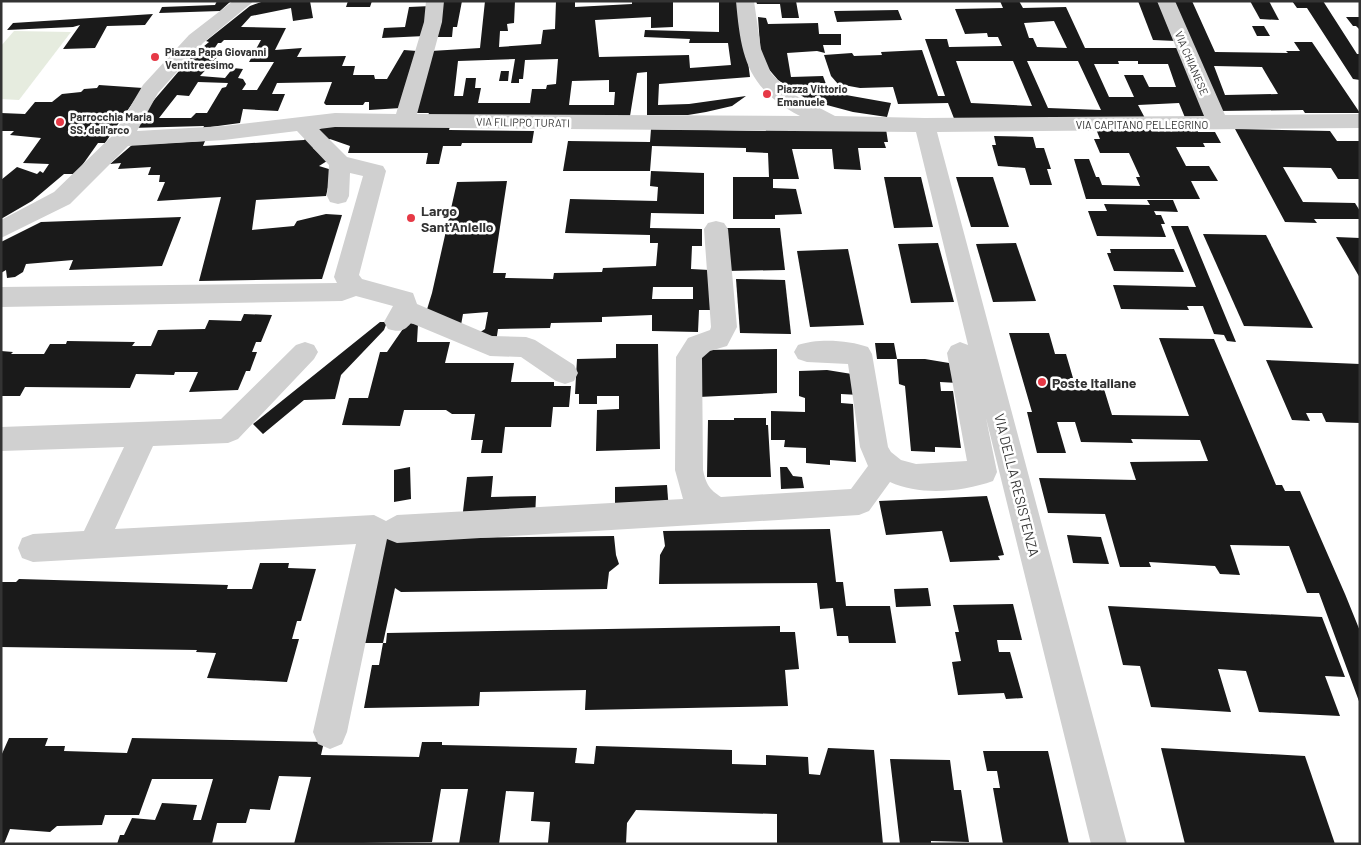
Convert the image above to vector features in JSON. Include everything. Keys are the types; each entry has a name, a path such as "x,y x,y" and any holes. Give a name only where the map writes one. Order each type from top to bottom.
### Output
{"street":[{"path":"1,230 62,198 122,139 156,82 196,39 245,1"},
{"path":"405,120 433,22 435,1"},
{"path":"745,1 750,53 756,69 771,87 790,102 818,116 862,123"},
{"name":"VIA CHIANESE","path":"1166,1 1218,124"},
{"name":"VIA FILIPPO TURATI","path":"122,139 224,133 335,120 862,123 925,126"},
{"name":"VIA CAPITANO PELLEGRINO","path":"925,126 1360,121"},
{"path":"301,123 340,163 374,172 346,277 354,286 404,300 401,316 490,346 526,347 564,373"},
{"name":"VIA DELLA RESISTENZA","path":"925,126 1109,844"},
{"path":"338,196 340,163"},
{"path":"716,229 724,328 718,339 704,341 693,347 689,357 689,470 691,488 702,502 718,510"},
{"path":"1,297 342,292 354,286"},
{"path":"1,439 228,432 305,352"},
{"path":"807,352 860,354 874,447 880,461 901,474 924,478 983,472 1014,474"},
{"path":"960,353 983,472"},
{"path":"93,544 144,434"},
{"path":"397,529 859,502 886,464"},
{"path":"33,548 374,529 330,732"}],"shaded area":[{"path":"14,31 71,32 19,100 1,99 1,46"}],"building":[{"path":"217,1 231,1 220,11 159,13 162,7 215,5"},
{"path":"264,1 310,1 313,18 293,21 291,8 251,16 241,27 286,28 275,50 302,48 297,57 346,56 342,66 355,66 353,75 374,75 375,79 387,79 404,50 417,51 401,108 369,110 369,102 365,102 363,105 326,105 324,103 332,82 277,83 272,94 285,94 278,111 243,109 240,123 203,128 204,126 130,128 191,57 209,42 206,41 250,6","holes":["224,40 261,40 249,62 274,62 257,90 242,90 246,84 243,79 238,78 243,69 233,68 225,78 200,76 223,51 214,49 218,43","198,82 228,83 226,87 222,88 207,113 196,113 191,118 159,118 177,95 189,96"]},
{"path":"348,1 372,1 370,7 346,7"},
{"path":"439,1 462,1 457,27 453,27 452,37 435,37"},
{"path":"485,1 515,1 514,23 507,24 508,31 500,31 499,47 541,44 543,30 555,29 556,1 575,1 575,7 632,4 632,1 673,1 673,27 651,28 651,17 595,20 599,57 689,55 690,68 731,65 728,43 689,43 690,39 644,37 645,30 719,32 719,1 740,1 750,77 659,84 658,105 689,104 746,96 732,106 688,115 647,115 647,72 637,73 630,116 428,115 429,113 415,113 431,51 480,48","holes":["515,59 511,83 519,83 519,79 523,79 525,60 558,59 556,84 547,85 546,89 532,89 530,103 478,103 481,88 475,88 476,78 466,78 463,96 454,96 458,61","609,80 609,92 615,92 614,105 569,105 572,81"]},
{"path":"756,1 796,1 799,18 782,18 780,4 757,4"},
{"path":"1000,1 1019,1 1023,8 1066,7 1085,48 1180,48 1210,120 1186,120 1179,103 1138,105 1146,120 955,121 948,103 898,104 893,87 860,88 838,84 831,76 824,55 852,53 854,56 882,55 881,52 922,50 938,96 945,96 925,39 947,39 949,47 1002,46 998,37 988,37 987,33 965,34 955,9 1003,8","holes":["1054,21 1067,48 1037,47 1033,38 1029,38 1024,23","956,61 1013,61 1032,106 971,103","1027,61 1078,61 1101,110 1048,108","1118,61 1138,61 1138,64 1168,64 1176,87 1149,87 1143,75 1124,75 1134,97 1109,97 1094,64 1119,64"]},
{"path":"1138,1 1159,1 1176,41 1153,40"},
{"path":"1172,1 1192,1 1215,52 1288,53 1286,51 1300,51 1294,42 1312,42 1360,113 1305,113 1303,110 1219,111","holes":["1214,66 1262,67 1278,94 1225,95"]},
{"path":"1250,1 1269,1 1279,20 1260,19"},
{"path":"1292,1 1323,1 1357,54 1360,54 1360,80 1353,79 1307,8 1297,8"},
{"path":"431,6 425,36 382,38 384,28 405,27 409,7"},
{"path":"898,10 902,20 837,22 834,11"},
{"path":"153,14 145,25 107,26 95,48 63,49 80,25 73,27 7,30 13,23"},
{"path":"758,17 766,18 768,24 818,23 819,34 841,34 841,45 823,45 825,53 817,51 787,53 791,77 823,76 829,92 891,103 887,117 853,112 808,100 778,80 761,60"},
{"path":"1346,17 1360,17 1360,30 1353,26"},
{"path":"1252,26 1264,26 1270,36 1257,36"},
{"path":"501,71 509,71 508,81 499,81"},
{"name":"Parrocchia Maria SS. dell'arco","path":"99,85 143,88 105,143 98,143 76,174 64,174 32,201 1,219 1,180 17,167 37,174 40,171 43,173 49,164 23,163 41,138 10,135 14,131 1,131 1,113 25,114 35,102 52,102 62,94 81,92 84,89 97,88"},
{"path":"327,124 450,126 449,130 534,131 532,143 462,143 461,146 443,146 439,164 426,164 428,153 348,153 350,146 330,139 313,148 327,161 319,166 332,170 326,196 256,200 252,230 294,226 297,221 326,214 342,215 322,279 199,281 221,197 157,201 165,182 159,182 160,175 148,175 151,167 118,169 121,163 110,164 132,145 205,141 203,146 304,140"},
{"path":"765,127 886,129 888,142 884,142 886,148 858,148 861,170 834,169 832,149 792,149 799,179 773,179 773,188 796,189 802,214 775,215 775,219 733,219 733,177 769,177 768,153 746,152 746,148 652,146 650,171 563,171 568,141 650,142 651,129 766,131"},
{"path":"1096,129 1196,129 1198,132 1215,132 1221,143 1203,143 1205,147 1176,147 1186,166 1209,166 1218,181 1191,181 1200,199 1086,199 1074,159 1089,159 1096,177 1099,177 1102,185 1140,186 1136,177 1140,177 1129,153 1100,153 1094,139 1100,139"},
{"path":"1235,129 1330,131 1337,141 1360,141 1360,179 1338,179 1331,168 1283,167 1303,202 1355,203 1360,211 1360,219 1314,219 1317,223 1285,222"},
{"path":"994,136 1033,137 1036,148 1044,148 1051,169 1047,169 1052,185 1030,185 1025,168 998,166 992,145 996,145"},
{"path":"651,171 704,173 704,214 651,213 650,228 702,229 702,246 692,246 691,269 709,270 712,310 699,310 698,332 652,331 652,315 602,317 602,322 551,323 550,328 498,329 496,342 476,335 485,329 488,312 463,314 461,325 425,316 457,182 507,181 493,273 506,273 505,278 553,279 554,273 602,272 603,268 656,266 658,243 650,243 650,235 565,233 570,199 657,201 658,187 650,186","holes":["653,287 693,287 693,299 652,299"]},
{"path":"884,177 921,177 933,227 894,228"},
{"path":"956,177 993,177 1009,227 971,227"},
{"path":"1147,200 1173,200 1178,212 1154,211 1156,215 1161,215 1165,224 1161,224 1166,237 1097,236 1088,211 1107,211 1104,204 1150,205"},
{"path":"181,217 162,266 69,270 73,260 26,264 23,272 15,277 7,278 6,270 1,273 1,242 41,222"},
{"path":"1171,226 1188,226 1236,342 1227,341 1224,335 1214,334 1203,306 1187,306 1189,310 1121,309 1113,285 1196,287"},
{"path":"723,228 780,228 785,270 726,271"},
{"path":"1203,234 1266,235 1313,328 1244,326"},
{"path":"1336,237 1360,238 1360,278"},
{"path":"938,243 954,302 911,303 898,244"},
{"path":"1016,243 1036,301 993,302 976,244"},
{"path":"848,249 864,325 810,327 797,251"},
{"path":"1110,249 1174,249 1184,272 1114,271 1107,253 1111,253"},
{"path":"736,279 785,280 791,334 740,333"},
{"path":"244,314 272,315 261,342 256,342 252,352 257,352 250,371 246,371 238,390 189,392 198,372 175,372 174,375 136,374 130,388 25,387 20,396 1,396 1,351 13,352 11,354 44,354 50,344 66,344 67,341 135,342 132,346 151,346 158,330 205,329 209,320 241,321"},
{"path":"380,322 387,322 384,330 341,375 335,399 304,400 263,434 253,424"},
{"path":"407,323 418,324 417,342 450,342 445,363 514,363 511,382 554,382 554,386 571,386 569,407 553,407 551,427 505,427 502,453 481,453 483,440 471,440 475,414 452,414 446,410 404,410 400,426 342,425 349,398 368,398 380,352 387,352"},
{"path":"1009,333 1049,333 1055,354 1066,354 1073,378 1070,378 1073,389 1104,389 1112,415 1189,416 1159,338 1214,339 1276,485 1282,485 1285,491 1300,491 1360,631 1360,704 1319,593 1307,593 1289,546 1230,545 1240,575 1220,574 1215,566 1149,562 1151,567 1120,567 1105,514 1048,513 1039,478 1136,480 1130,462 1208,461 1200,440 1131,439 1133,443 1081,442 1075,422 1057,422 1066,453 1037,453 1027,412 1032,412"},
{"path":"875,343 894,343 897,359 877,359"},
{"path":"616,344 658,344 660,449 596,451 597,410 619,409 619,396 597,396 597,404 579,404 579,394 575,394 577,359 616,358"},
{"path":"777,349 777,393 699,397 700,350"},
{"path":"897,359 925,359 955,364 958,383 940,382 941,391 953,391 961,448 935,447 935,452 911,451 905,386 899,384"},
{"path":"1266,360 1360,364 1360,423 1326,422 1322,413 1306,413 1310,421 1292,420"},
{"path":"827,370 858,375 859,395 841,394 841,403 853,404 856,462 830,460 830,465 806,463 806,448 784,447 785,440 771,440 771,411 805,412 805,398 799,396 799,371"},
{"path":"734,418 766,418 771,477 707,477 708,420 734,420"},
{"path":"410,467 411,499 394,502 394,470"},
{"path":"780,467 787,467 793,476 802,477 804,488 781,489"},
{"path":"493,476 491,497 536,496 535,518 462,520 467,477"},
{"path":"667,485 669,512 615,515 615,487"},
{"path":"987,496 1004,555 998,556 1000,560 950,562 942,531 886,535 879,501"},
{"path":"830,529 836,582 843,582 846,606 890,606 896,643 849,643 848,636 837,636 833,608 820,609 817,583 659,584 660,555 665,546 663,531"},
{"path":"1067,535 1101,537 1109,564 1073,563"},
{"path":"614,536 619,564 609,572 607,589 401,592 395,588 383,643 354,643 379,539"},
{"path":"260,563 289,563 288,568 316,569 301,621 297,621 292,639 299,639 287,682 207,678 216,653 196,652 197,650 1,647 1,582 16,582 19,579 228,585 227,589 252,589"},
{"path":"928,588 931,606 896,607 894,589"},
{"path":"1013,604 1022,640 997,640 999,652 1010,652 1023,698 1006,699 1004,693 958,695 952,662 961,661 955,632 959,632 953,605"},
{"path":"1108,606 1322,617 1345,677 1325,676 1340,716 1259,712 1246,671 1218,669 1231,712 1151,707 1140,666 1123,665"},
{"path":"780,626 780,632 795,632 799,669 785,670 788,706 585,710 586,690 480,692 479,706 364,708 372,665 379,665 387,633"},
{"path":"9,738 48,738 45,746 65,746 64,751 127,753 132,738 324,742 321,755 419,757 422,742 442,742 442,745 577,748 575,763 594,764 596,746 732,750 732,764 766,765 766,755 808,757 809,774 820,775 828,748 874,750 883,844 777,844 777,814 636,810 627,823 626,844 548,843 550,822 531,821 534,792 506,791 499,844 459,844 468,789 441,789 432,842 294,844 311,777 279,776 270,810 250,809 246,823 217,823 212,844 117,844 120,835 124,835 132,818 155,820 162,803 197,805 193,820 201,820 213,779 152,779 139,815 105,815 102,825 57,826 50,832 10,829 4,844 1,844 1,756"},
{"path":"1161,748 1305,756 1335,844 1185,844"},
{"path":"983,751 1048,751 1069,844 1003,844 993,788 1000,788 997,771 987,771"},
{"path":"890,759 950,760 954,790 961,790 969,842 931,841 931,844 900,844"}],"place":[{"name":"Piazza Papa Giovanni Ventitreesimo","path":"155,57"},
{"name":"Piazza Vittorio Emanuele","path":"767,94"},
{"name":"Parrocchia Maria SS. dell'arco","path":"60,122"},
{"name":"Largo Sant'Aniello","path":"411,218"},
{"name":"Poste Italiane","path":"1042,382"}]}
